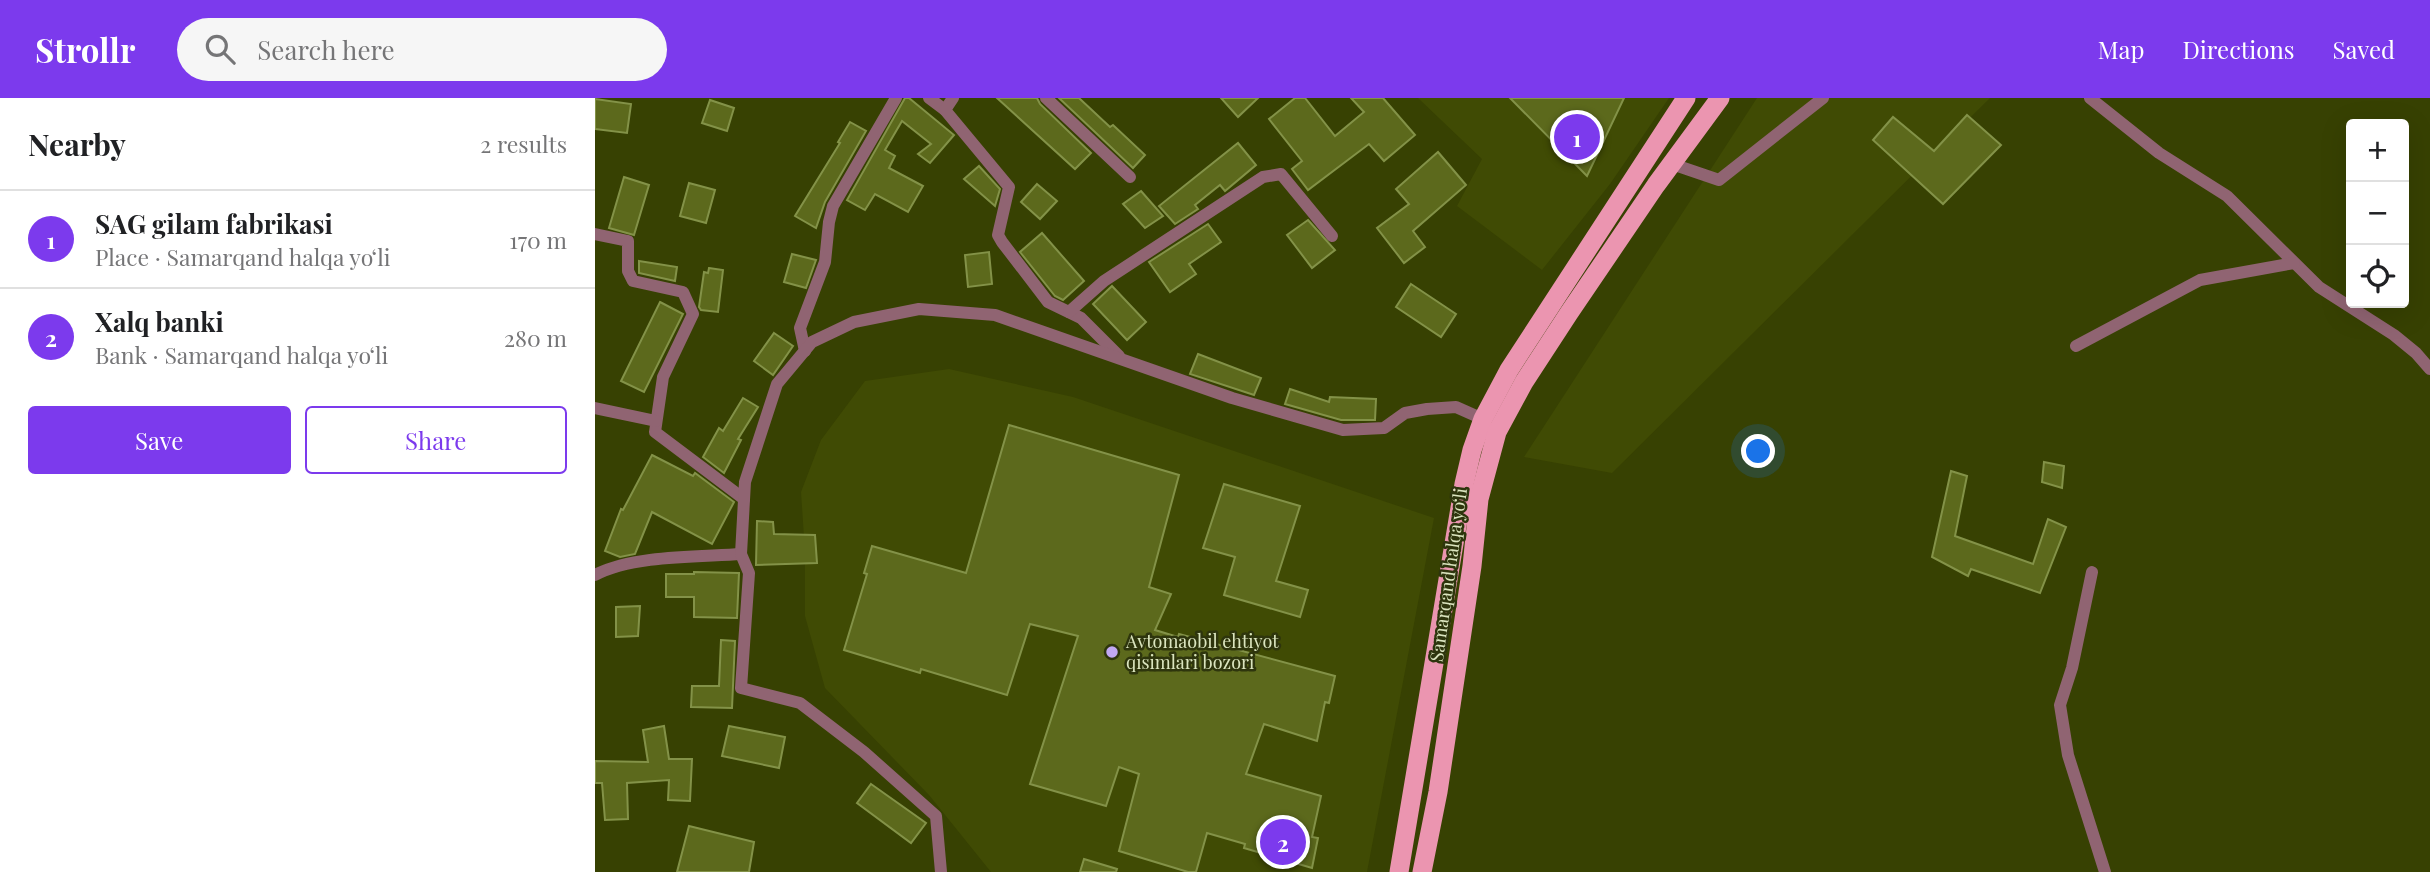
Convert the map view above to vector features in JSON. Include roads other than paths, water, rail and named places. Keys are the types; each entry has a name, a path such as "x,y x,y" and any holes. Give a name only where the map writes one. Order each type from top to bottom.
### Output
{"highway":[{"name":"Samarqand halqa yoʻli","path":"1399,872 1464,484 1483,419 1509,370 1686,98"},
{"name":"Samarqand halqa yoʻli","path":"1422,872 1440,779 1472,566 1479,499 1497,432 1524,382 1656,185 1720,98"},
{"path":"1638,172 1656,185"}],"street":[{"path":"805,351 800,328 825,261 833,206 896,98"},
{"path":"929,98 945,110 1009,187 998,235 1002,242 1048,302 1081,318 1123,360"},
{"path":"945,110 953,98"},
{"path":"1047,98 1130,177"},
{"path":"1672,164 1719,180 1823,98"},
{"path":"2090,98 2158,153 2227,196 2319,287 2394,335 2430,369"},
{"path":"1069,312 1104,281 1263,177 1281,174 1332,236"},
{"path":"595,234 628,242 628,271 632,281 683,292 693,314 663,377 655,432 744,499"},
{"path":"2076,346 2200,280 2294,263"},
{"path":"941,872 936,817 864,752 800,703 741,688 749,573 741,554 745,482 778,384 812,342 854,322 919,309 995,315 1232,398 1343,430 1384,428 1405,413 1427,409 1456,407 1483,419"},
{"path":"595,408 656,421"},
{"path":"595,575 607,569 637,562 741,554"},
{"path":"2092,572 2060,705 2068,755 2105,872"}],"place":[{"name":"SAG gilam fabrikasi","path":"1577,137"},
{"name":"Avtomaobil ehtiyot qisimlari bozori","path":"1112,652"},
{"name":"Xalq banki","path":"1283,842"}]}
